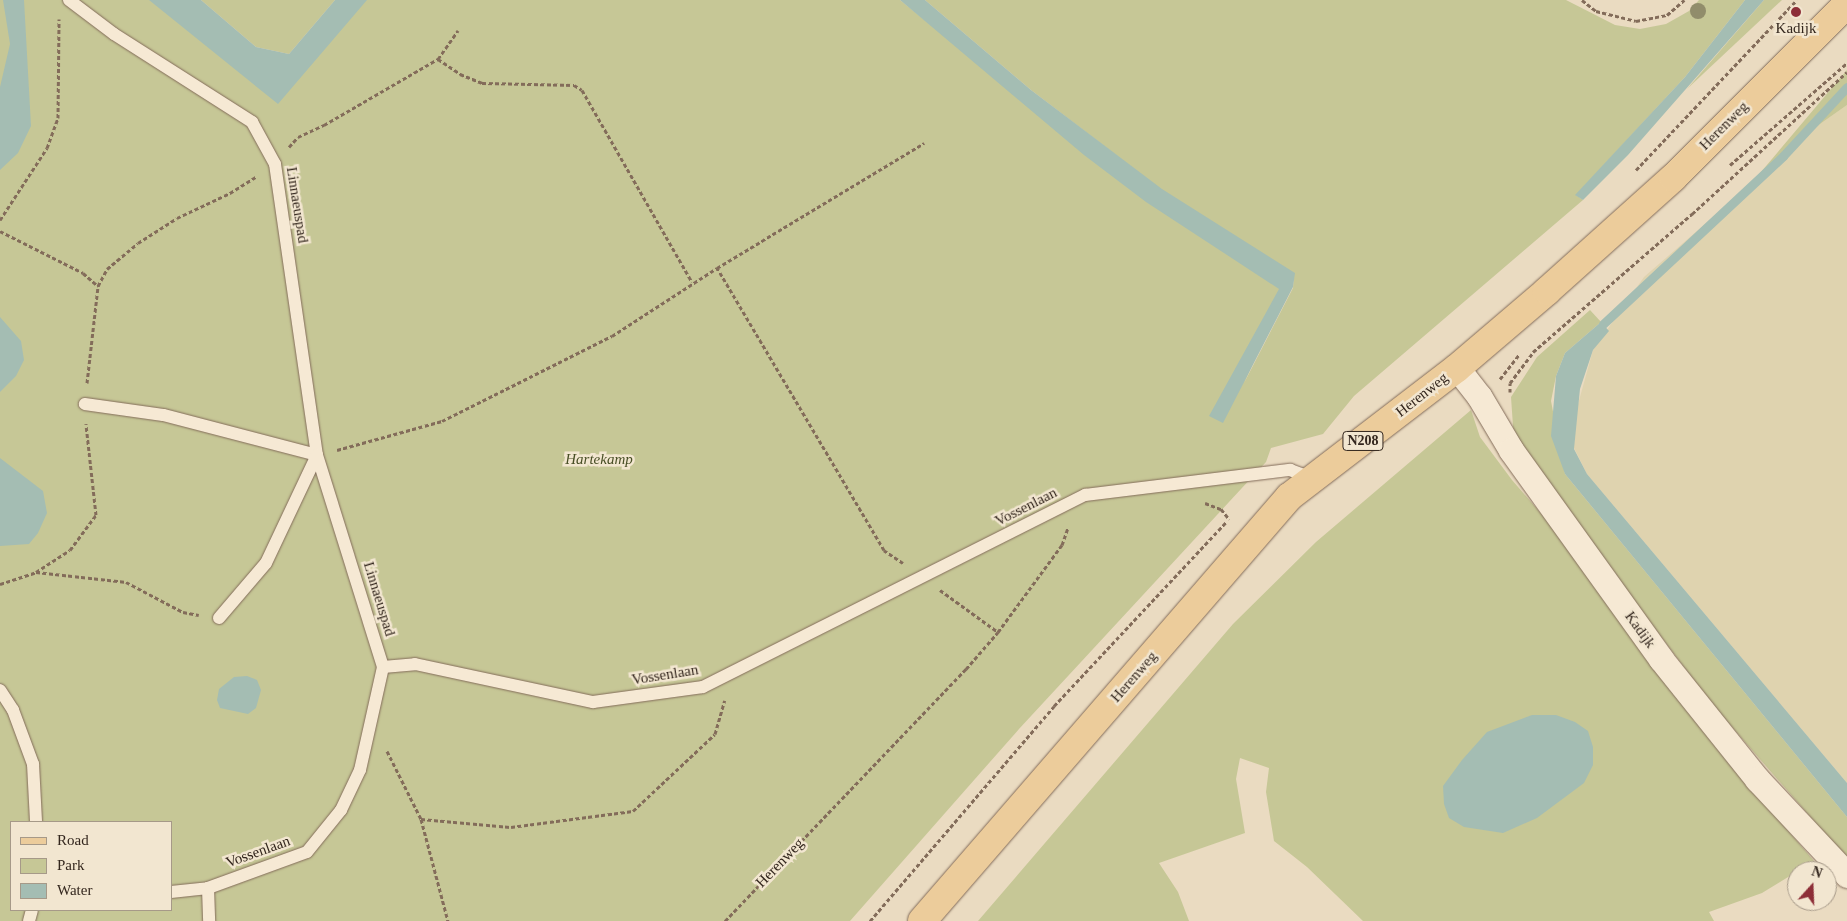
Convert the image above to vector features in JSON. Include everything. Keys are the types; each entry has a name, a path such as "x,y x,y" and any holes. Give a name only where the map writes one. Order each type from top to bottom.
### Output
{"main road":[{"name":"Herenweg","path":"922,921 1289,497 1315,479 1457,368 1673,178 1847,4"}],"street":[{"name":"Kadijk","path":"1457,368 1480,396 1501,436 1660,659 1757,779 1847,875"}],"lane":[{"name":"Linnaeuspad","path":"69,0 114,34 252,122 275,164 317,455 383,667"},
{"path":"85,404 163,415 317,455 266,563 219,618"},
{"name":"Vossenlaan","path":"172,892 208,888 307,852 341,810 356,778 383,667 415,664 593,702 703,687 923,578 1085,494 1290,470 1315,479"},
{"path":"0,690 13,710 33,764 36,821"},
{"path":"208,888 209,921"}],"path":[{"path":"1582,0 1596,10 1636,21 1667,14 1684,0"},
{"path":"1629,177 1797,0"},
{"path":"0,220 47,148 58,118 59,11"},
{"path":"0,584 36,572 70,550 96,515 85,404 98,286 107,269 138,243 177,218 230,193 275,164 298,137 324,125 438,59 458,30"},
{"path":"438,59 460,74 482,83 574,85 582,90 692,282"},
{"path":"1501,436 1509,419 1510,384 1533,352 1692,214 1847,72"},
{"path":"317,455 442,421 612,336 692,282 924,143"},
{"path":"0,231 84,273 98,286"},
{"path":"717,268 884,550 998,632"},
{"name":"Herenweg","path":"724,921 998,632 1062,545 1068,533 1070,503"},
{"path":"870,921 1054,706 1229,519"},
{"path":"36,572 126,582 183,612 219,618"},
{"path":"421,819 511,827 633,811 715,734 733,671"},
{"path":"371,719 421,819 448,921"}],"shaded area":[{"path":"1847,105 1847,783 1587,474 1574,448 1575,415 1593,350 1644,277 1820,124"}],"green space":[{"name":"Hartekamp","path":"0,0 160,0 275,88 356,0 900,0 1002,83 1154,184 1031,90 925,0 1566,0 1615,25 1640,29 1666,24 1689,11 1699,0 1745,0 1685,77 1576,195 1583,200 1354,396 1323,434 1271,448 1266,462 1019,729 850,921 0,921","holes":["1294,274 1293,288 1244,383"]},
{"path":"201,0 335,0 289,54 256,47"},
{"path":"1764,0 1782,0 1687,89"},
{"path":"1847,70 1847,105 1820,124 1750,185"},
{"path":"1590,310 1601,322 1565,353 1556,376 1551,401 1565,474 1847,817 1847,859 1711,703 1514,441 1511,397 1537,357"},
{"path":"1471,410 1480,437 1512,480 1558,533 1731,764 1814,861 1787,861 1787,878 1762,893 1709,912 1714,921 1363,921 1307,867 1274,841 1266,792 1269,768 1240,758 1236,779 1245,833 1159,863 1178,892 1189,921 978,921 1233,624 1316,542"}],"water":[{"path":"3,0 24,0 31,126 18,153 0,170 0,87 10,44"},
{"path":"149,0 201,0 256,47 289,54 335,0 367,0 278,104"},
{"path":"900,0 925,0 1031,90 1162,189 1295,273 1293,287 1223,423 1209,416 1279,289 1146,202 1084,155"},
{"path":"1745,0 1764,0 1628,155 1583,200 1575,195 1685,77"},
{"path":"0,317 21,341 24,360 16,376 0,392"},
{"path":"1601,322 1609,331 1593,350 1580,389 1574,449 1587,474 1847,783 1847,817 1565,474 1551,436 1556,376 1565,353"},
{"path":"0,458 43,491 47,513 38,533 29,544 0,546"},
{"path":"247,676 257,680 261,690 256,708 248,714 220,708 217,700 219,689 234,677"},
{"path":"1532,715 1556,715 1575,722 1588,731 1593,747 1593,765 1584,783 1537,818 1503,833 1464,827 1449,818 1444,804 1443,786 1462,760 1487,732"}],"waterway":[{"path":"1603,324 1783,156 1847,87"}],"place":[{"name":"Kadijk","path":"1796,12"}]}
